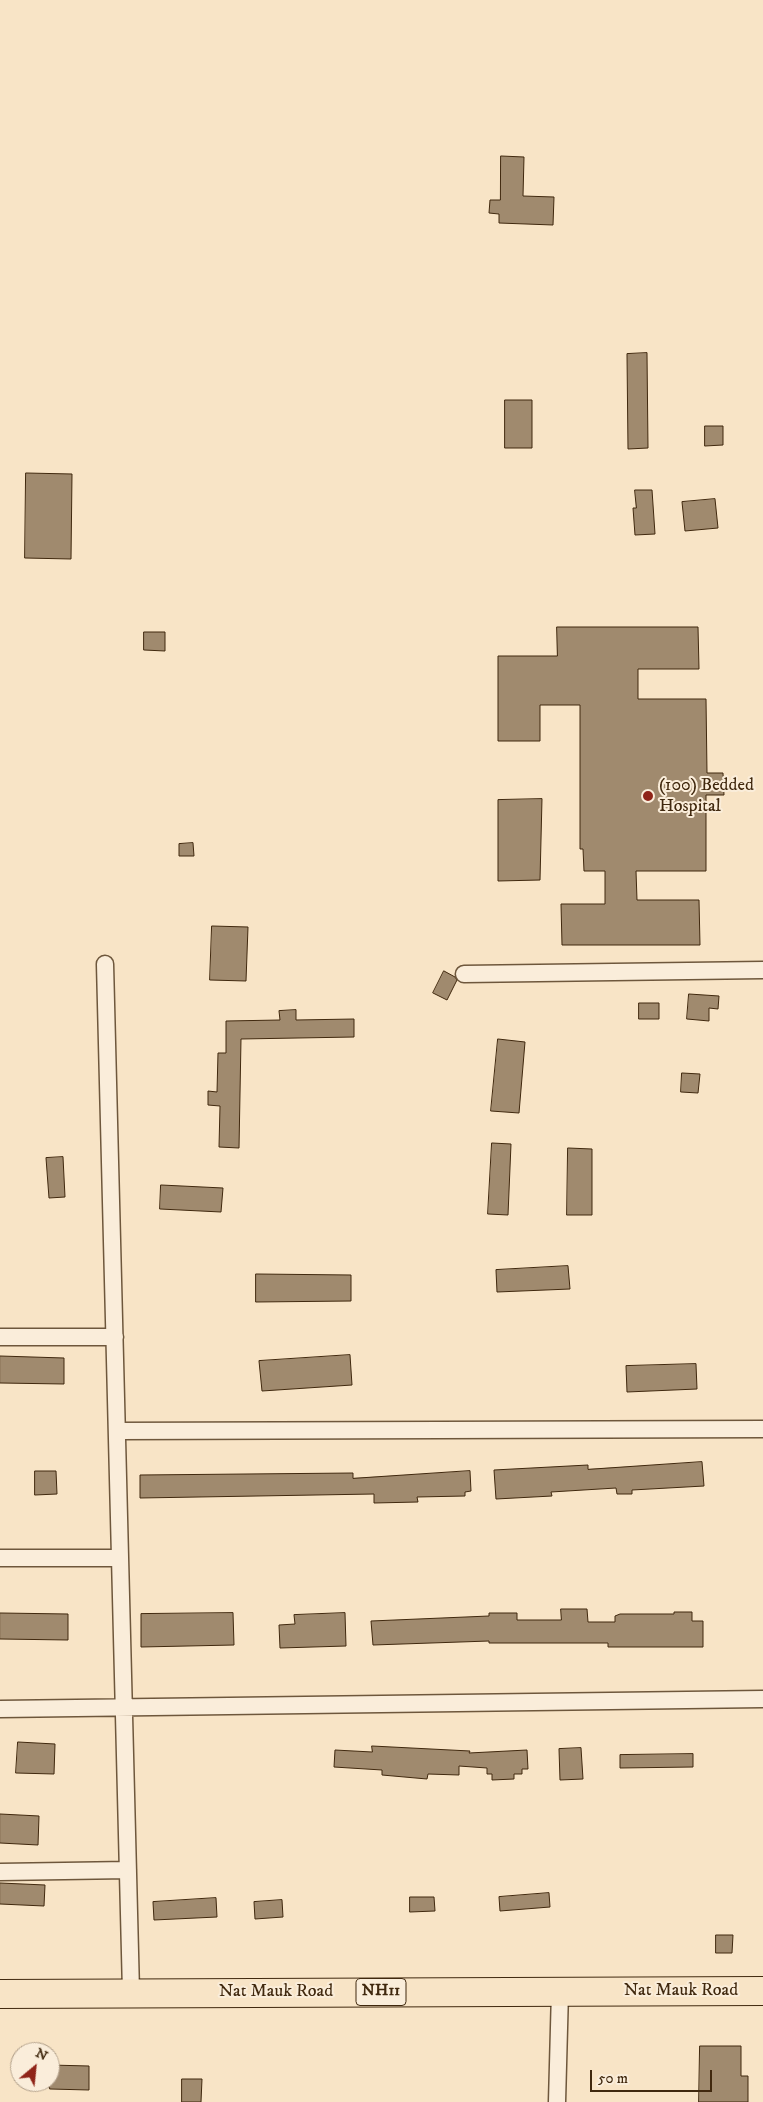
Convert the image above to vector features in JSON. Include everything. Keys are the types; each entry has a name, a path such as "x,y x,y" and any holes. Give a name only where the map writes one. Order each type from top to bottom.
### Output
{"highway":[{"name":"Nat Mauk Road","path":"0,1994 763,1991"}],"street":[{"path":"105,964 131,1992"},
{"path":"464,974 763,970"},
{"path":"0,1337 114,1337"},
{"path":"117,1430 763,1428"},
{"path":"0,1558 120,1558"},
{"path":"0,1709 763,1699"},
{"path":"0,1872 128,1870"},
{"path":"557,2102 560,1991"}],"building":[{"path":"501,156 524,157 523,196 554,197 553,225 499,223 499,214 489,213 490,200 500,200"},
{"path":"647,353 648,448 628,449 627,354"},
{"path":"505,400 532,400 532,448 505,448"},
{"path":"705,426 723,426 723,445 705,446"},
{"path":"26,473 72,474 71,559 25,558"},
{"path":"635,490 652,490 655,534 635,535 633,508 636,508"},
{"path":"715,499 718,528 685,531 682,502"},
{"path":"557,627 698,627 699,669 638,669 638,699 706,699 707,773 723,773 724,795 706,795 706,871 636,871 637,900 699,900 700,945 562,945 561,904 605,904 605,871 584,871 583,849 580,849 580,705 540,705 540,741 498,741 498,656 557,656"},
{"path":"144,632 165,632 165,651 144,650"},
{"path":"542,799 540,880 498,881 498,800"},
{"path":"193,843 194,856 179,856 179,844"},
{"path":"212,926 248,927 246,981 210,980"},
{"path":"444,971 457,980 447,1000 433,993"},
{"path":"689,994 719,996 718,1009 709,1008 709,1021 687,1019"},
{"path":"639,1003 659,1003 659,1019 639,1019"},
{"path":"296,1010 296,1020 354,1019 354,1037 241,1039 239,1148 219,1147 220,1106 208,1105 208,1091 217,1092 218,1053 226,1053 226,1021 280,1020 279,1011"},
{"path":"498,1039 525,1042 519,1113 491,1111"},
{"path":"682,1073 700,1074 698,1093 681,1092"},
{"path":"492,1143 511,1144 508,1215 488,1214"},
{"path":"568,1148 592,1149 592,1215 567,1215"},
{"path":"63,1157 65,1197 49,1198 46,1158"},
{"path":"161,1185 223,1188 221,1212 160,1209"},
{"path":"568,1266 570,1289 497,1292 496,1270"},
{"path":"256,1274 351,1275 351,1301 256,1302"},
{"path":"350,1355 352,1385 262,1391 259,1361"},
{"path":"0,1356 64,1358 64,1384 0,1383"},
{"path":"696,1364 697,1389 627,1392 626,1366"},
{"path":"702,1462 704,1486 632,1490 632,1494 617,1494 616,1488 551,1492 552,1496 496,1499 494,1470 588,1465 588,1469"},
{"path":"35,1471 56,1471 57,1494 35,1495"},
{"path":"470,1471 471,1491 465,1492 465,1496 417,1497 418,1502 374,1503 374,1494 140,1498 140,1475 353,1473 353,1478"},
{"path":"561,1609 587,1609 588,1622 615,1622 615,1616 620,1614 692,1612 692,1621 703,1621 703,1647 608,1647 608,1643 489,1643 489,1641 373,1645 371,1621 489,1616 489,1613 517,1613 517,1620 561,1620"},
{"path":"0,1613 68,1614 68,1640 0,1639"},
{"path":"233,1613 234,1645 141,1647 141,1614"},
{"path":"345,1613 346,1646 280,1648 279,1625 295,1624 294,1615"},
{"path":"18,1742 55,1744 54,1774 16,1773"},
{"path":"372,1746 470,1751 469,1753 527,1750 528,1769 522,1769 522,1774 514,1774 514,1779 492,1780 492,1774 487,1774 487,1768 459,1766 459,1775 428,1774 427,1779 382,1775 382,1770 334,1767 335,1750 372,1752"},
{"path":"581,1748 583,1779 560,1780 559,1749"},
{"path":"693,1754 693,1767 620,1768 620,1755"},
{"path":"0,1814 39,1816 38,1845 0,1843"},
{"path":"0,1883 45,1885 44,1906 0,1904"},
{"path":"549,1893 550,1907 500,1911 499,1897"},
{"path":"410,1897 434,1897 435,1911 410,1912"},
{"path":"216,1898 217,1917 154,1920 153,1902"},
{"path":"282,1900 283,1917 255,1919 254,1902"},
{"path":"716,1935 733,1935 732,1953 716,1953"},
{"path":"700,2046 741,2046 741,2076 748,2076 748,2102 699,2102"},
{"path":"60,2065 89,2066 89,2090 60,2089"},
{"path":"182,2079 202,2079 201,2102 182,2102"}],"place":[{"name":"(100) Bedded Hospital","path":"648,796"}]}
